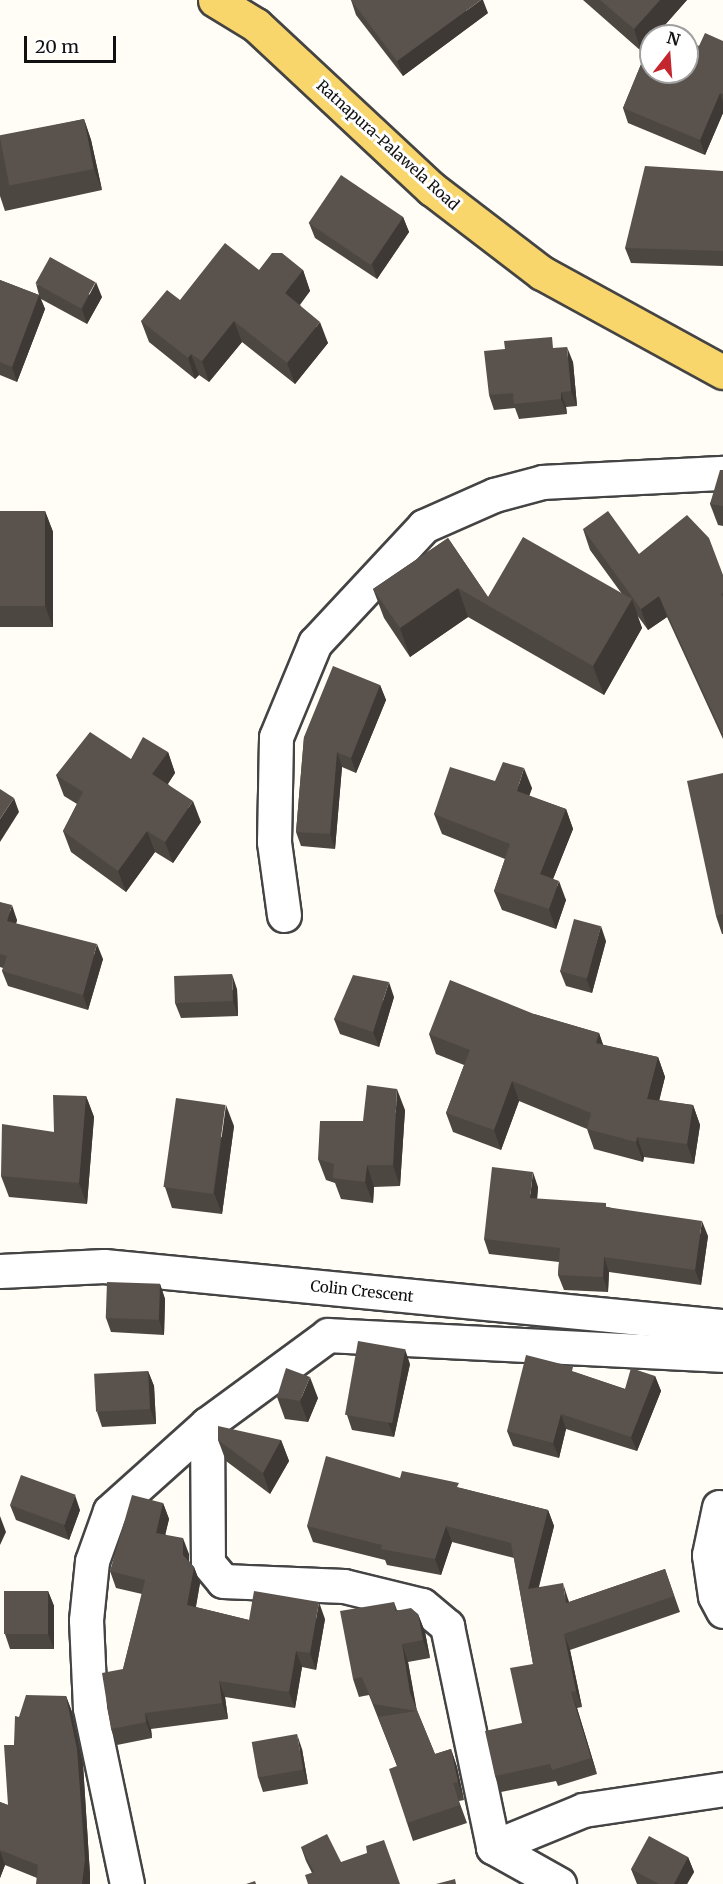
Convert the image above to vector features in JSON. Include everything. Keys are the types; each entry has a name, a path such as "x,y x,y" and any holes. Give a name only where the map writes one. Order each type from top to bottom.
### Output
{"main road":[{"name":"Ratnapura-Palawela Road","path":"215,0 256,25 432,189 542,273 723,372"}],"street":[{"path":"284,915 274,842 276,737 315,643 424,526 494,495 543,482 723,473"},
{"name":"Colin Crescent","path":"0,1270 104,1266 723,1326"},
{"path":"127,1884 90,1707 86,1620 92,1561 110,1511 207,1424 328,1335 723,1355"},
{"path":"207,1424 208,1563 223,1581 344,1586 422,1605 447,1626 493,1847 559,1884"},
{"path":"722,1502 709,1555 715,1596 723,1611"},
{"path":"493,1847 583,1810 723,1789"}],"building":[{"path":"351,0 481,0 397,61"},
{"path":"600,0 660,0 634,29"},
{"path":"705,33 723,41 723,94 720,93 700,140 623,108 639,69 639,84 699,84 699,46"},
{"path":"84,119 94,169 9,185 0,135"},
{"path":"645,166 723,171 723,251 625,248"},
{"path":"341,175 403,217 371,265 309,223"},
{"path":"225,243 259,270 272,253 282,253 303,270 285,293 320,322 287,363 234,321 202,361 191,354 188,358 141,321 167,290 180,300"},
{"path":"50,257 95,282 81,308 35,283"},
{"path":"0,280 39,295 12,367 0,362"},
{"path":"552,337 553,348 567,347 571,391 561,392 561,399 514,404 513,393 489,395 484,351 505,349 504,341"},
{"path":"720,470 723,470 723,506 710,504"},
{"path":"0,511 45,511 45,606 0,606"},
{"path":"608,511 639,554 687,515 709,538 723,575 723,593 721,594 723,597 723,735 659,596 641,609 583,529"},
{"path":"523,537 632,599 593,666 458,588 400,628 373,589 448,538 488,597"},
{"path":"333,666 380,685 351,758 337,752 330,834 296,832 304,737"},
{"path":"90,732 131,759 143,737 168,752 152,774 193,801 165,842 147,831 118,871 63,831 83,792 56,775"},
{"path":"503,762 524,768 517,791 566,809 540,874 559,881 549,909 494,891 510,844 434,814 450,767 495,781"},
{"path":"723,773 723,914 716,916 687,781"},
{"path":"0,789 14,798 0,819"},
{"path":"0,902 12,905 7,921 97,944 83,995 2,971 7,956 0,954"},
{"path":"574,919 601,926 587,978 560,971"},
{"path":"232,974 233,1001 175,1003 174,976"},
{"path":"353,975 389,982 373,1032 334,1019"},
{"path":"450,980 534,1014 599,1033 596,1043 658,1057 647,1099 693,1105 687,1144 637,1137 636,1142 587,1129 591,1113 512,1081 494,1130 446,1113 470,1050 429,1034"},
{"path":"367,1085 397,1089 393,1165 367,1165 365,1182 333,1178 334,1164 318,1159 320,1121 363,1121"},
{"path":"53,1095 86,1096 79,1183 1,1176 2,1124 54,1132"},
{"path":"176,1098 226,1105 213,1194 163,1187"},
{"path":"492,1167 533,1172 530,1198 606,1203 606,1207 702,1221 695,1270 604,1257 603,1277 558,1275 560,1248 484,1239"},
{"path":"107,1282 160,1284 159,1320 106,1318"},
{"path":"358,1341 405,1349 392,1423 345,1415"},
{"path":"526,1355 573,1367 572,1371 625,1389 631,1368 655,1376 631,1437 561,1414 553,1443 507,1431"},
{"path":"286,1368 310,1377 300,1401 277,1397"},
{"path":"148,1371 150,1409 96,1412 94,1374"},
{"path":"218,1426 281,1440 263,1473 218,1440"},
{"path":"326,1456 400,1478 402,1471 459,1483 457,1487 548,1510 528,1589 563,1583 566,1603 665,1569 674,1596 564,1634 576,1691 571,1692 591,1758 552,1770 550,1764 495,1776 485,1731 522,1723 510,1668 533,1664 511,1543 446,1526 435,1559 381,1549 382,1545 307,1526"},
{"path":"21,1475 76,1495 65,1525 10,1505"},
{"path":"132,1495 163,1503 156,1533 183,1538 183,1555 194,1567 187,1605 249,1620 254,1591 319,1602 310,1653 296,1651 289,1692 219,1681 222,1703 145,1713 146,1722 111,1729 102,1673 123,1669 145,1580 110,1571"},
{"path":"4,1591 48,1591 48,1634 4,1634"},
{"path":"394,1602 395,1611 411,1608 418,1614 423,1640 402,1644 410,1693 435,1754 451,1749 458,1782 453,1783 460,1805 407,1823 389,1769 397,1766 378,1717 417,1711 373,1704 362,1677 353,1679 340,1611"},
{"path":"26,1695 66,1696 77,1749 85,1859 82,1884 36,1884 38,1865 0,1850 0,1802 8,1805 4,1745 14,1745 15,1716 19,1717"},
{"path":"297,1734 303,1769 258,1777 252,1742"},
{"path":"327,1834 341,1862 367,1853 366,1846 384,1840 400,1884 308,1884 305,1875 314,1872 301,1847"},
{"path":"649,1836 688,1857 674,1884 659,1884 631,1869"},
{"path":"455,1879 456,1884 436,1884"}]}
